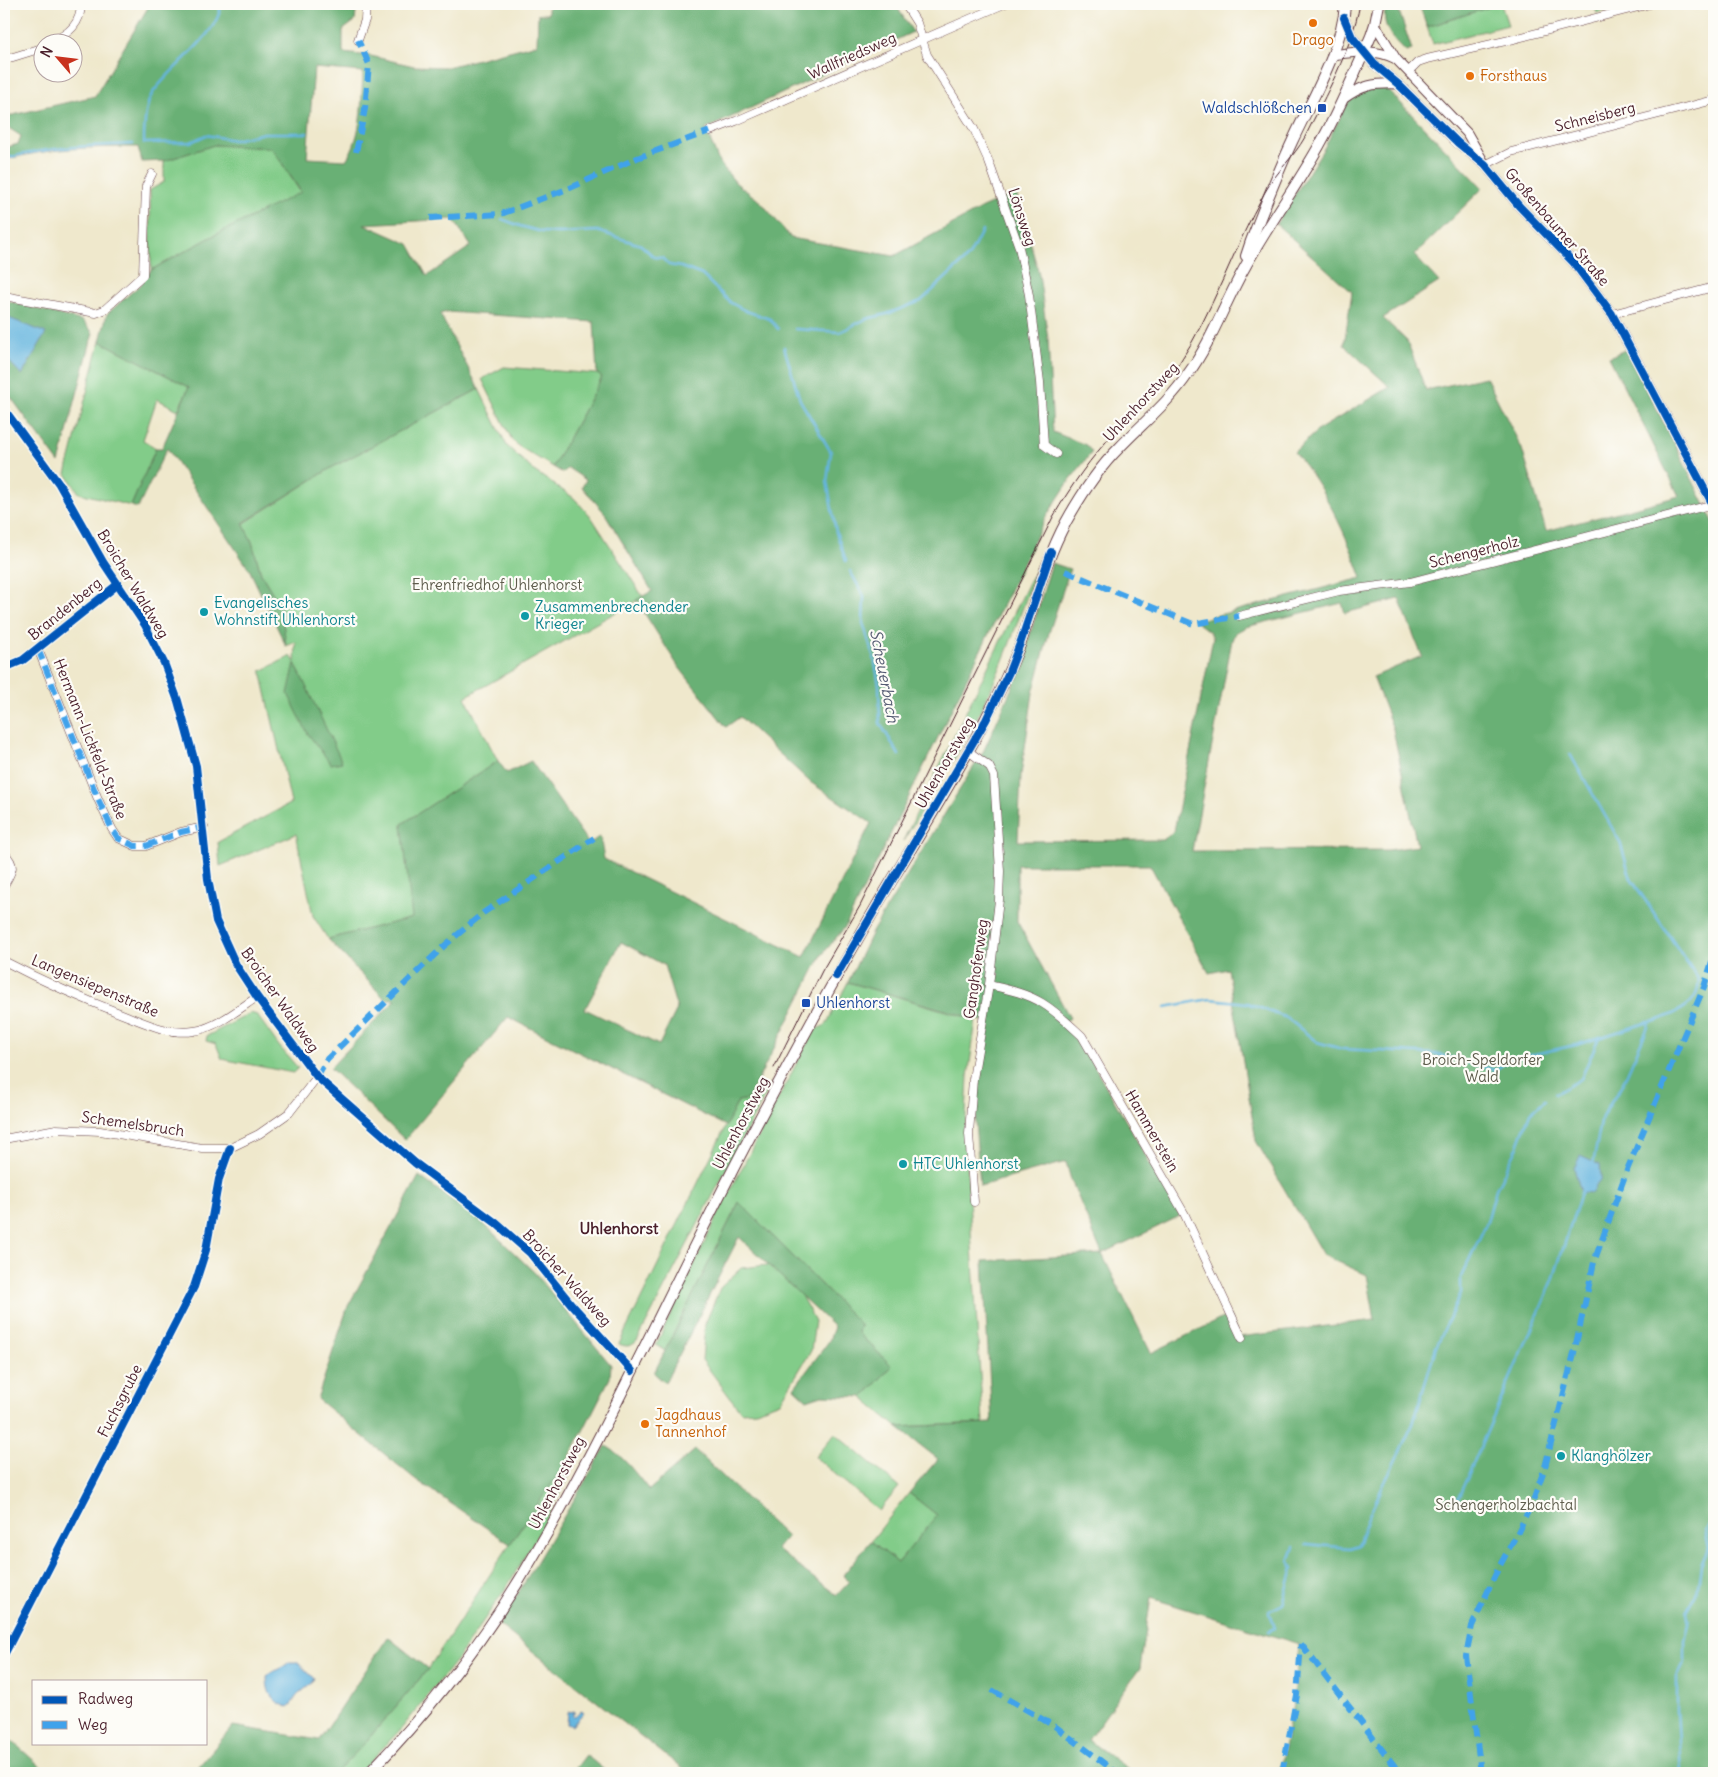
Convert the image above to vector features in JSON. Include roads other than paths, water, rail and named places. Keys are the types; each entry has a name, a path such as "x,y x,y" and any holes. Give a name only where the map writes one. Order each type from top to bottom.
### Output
{"main road":[{"name":"Großenbaumer Straße","path":"1344,18 1345,4"},
{"path":"1364,51 1375,24 1378,4"},
{"name":"Uhlenhorstweg","path":"1242,272 1251,241 1283,162 1332,55 1344,18"},
{"name":"Uhlenhorstweg","path":"369,1773 394,1748 438,1695 486,1630 538,1551 632,1371 750,1135 836,976 986,720 1009,672 1051,552 1068,518 1092,480 1115,451 1185,380 1210,340 1242,272 1318,147 1364,51"}],"street":[{"path":"65,32 78,22 81,4"},
{"path":"358,40 365,20 366,4"},
{"name":"Lönsweg","path":"905,4 917,23 927,55 974,129 990,162 1019,247 1029,295 1034,334 1040,382 1044,445 1056,454"},
{"name":"Wallfriedsweg","path":"710,131 897,52 922,38 1004,4"},
{"path":"1409,71 1418,62 1427,59 1650,4"},
{"name":"Großenbaumer Straße","path":"1344,18 1352,38 1374,64 1398,84 1458,143 1485,166 1519,206 1574,263 1612,314 1714,505"},
{"name":"Großenbaumer Straße","path":"1375,24 1396,59"},
{"path":"4,58 13,58 32,51"},
{"name":"Großenbaumer Straße","path":"1332,55 1364,51 1386,54 1396,59 1467,132 1485,166"},
{"path":"1342,99 1357,89 1373,84 1398,84"},
{"name":"Schneisberg","path":"1485,166 1511,152 1714,100"},
{"path":"4,296 96,313 104,310 143,275 146,186 152,174"},
{"path":"1612,314 1714,287"},
{"name":"Broicher Waldweg","path":"4,410 59,484 117,585 145,625 164,663 196,766 204,827 208,879 216,921 236,965 317,1077 415,1164 496,1223 530,1254 572,1305 632,1371"},
{"name":"Schengerholz","path":"1239,616 1339,591 1410,582 1714,505"},
{"name":"Brandenberg","path":"4,668 23,660 38,649 117,585"},
{"name":"Hermann-Lickfeld-Straße","path":"38,649 98,799 118,838 135,846 146,846 181,832 204,827"},
{"name":"Ganghoferweg","path":"968,751 989,766 994,776 1000,871 999,900 988,985 973,1079 969,1134 974,1202"},
{"path":"4,853 12,863 12,870 4,885"},
{"name":"Langensiepenstraße","path":"4,961 91,1002 161,1029 178,1032 193,1032 204,1028 258,997"},
{"name":"Hammerstein","path":"988,985 1017,992 1040,1002 1061,1016 1082,1036 1184,1213 1242,1338"},
{"path":"230,1148 259,1134 289,1113 317,1077"},
{"name":"Schemelsbruch","path":"4,1139 56,1129 91,1130 202,1148 230,1148"},
{"name":"Fuchsgrube","path":"4,1655 194,1286 206,1250 219,1179 230,1148"}],"water":[{"path":"4,316 46,333 22,375 4,356"},
{"path":"1580,1156 1600,1165 1601,1178 1592,1193 1581,1192 1574,1168"},
{"path":"289,1662 297,1662 314,1678 288,1707 271,1696 267,1676"},
{"path":"581,1710 584,1712 572,1726 567,1724 568,1712 575,1711 572,1715 575,1716"}],"waterway":[{"path":"221,4 212,27 203,39 152,94 146,111 144,143 191,142 206,135 234,140 264,133 307,133"},
{"path":"4,159 36,152 84,146 133,144"},
{"path":"502,219 542,232 597,231 641,245 654,257 662,258 669,265 681,267 702,275 731,303 746,311 770,319 778,329"},
{"path":"795,329 840,332 866,319 887,314 921,301 969,256 982,231"},
{"name":"Scheuerbach","path":"784,347 800,400 831,452 827,481 836,532 846,561"},
{"name":"Scheuerbach","path":"850,571 864,596 863,623 874,658 879,685 880,723 899,755"},
{"path":"1165,1007 1210,999 1247,1003 1287,1018 1317,1042 1342,1049 1436,1054 1495,1070 1511,1059 1576,1045 1659,1020 1682,1009 1694,998 1699,980 1631,879 1620,842 1570,754"},
{"path":"1593,1164 1602,1117 1622,1085 1649,1022"},
{"path":"1555,1094 1581,1079 1599,1037"},
{"path":"1306,1544 1350,1548 1358,1545 1369,1515 1413,1424 1436,1347 1461,1293 1461,1277 1487,1222 1496,1189 1517,1148 1530,1113 1545,1100"},
{"path":"1456,1503 1553,1280 1582,1190"},
{"path":"1681,1773 1677,1678 1685,1662 1685,1640 1689,1624 1687,1612 1697,1594 1701,1565 1709,1547 1705,1530 1714,1516"},
{"path":"1268,1631 1275,1628 1269,1611 1283,1604 1293,1568 1289,1561 1294,1547"}],"tram line":[{"path":"774,1068 822,971 860,906 1053,517 1090,461 1116,431 1164,383 1191,344 1265,192 1301,144 1321,105 1351,39 1360,4"}],"place":[{"name":"Drago","path":"1313,23"},
{"name":"Forsthaus","path":"1470,76"},
{"name":"Waldschlößchen","path":"1322,108"},
{"name":"Evangelisches Wohnstift Uhlenhorst","path":"204,612"},
{"name":"Zusammenbrechender Krieger","path":"525,616"},
{"name":"Uhlenhorst","path":"806,1003"},
{"name":"HTC Uhlenhorst","path":"903,1164"},
{"name":"Jagdhaus Tannenhof","path":"645,1424"},
{"name":"Klanghölzer","path":"1561,1456"}],"district":[{"name":"Uhlenhorst","path":"619,1228"}],"park label":[{"name":"Ehrenfriedhof Uhlenhorst","path":"497,585"},
{"name":"Broich-Speldorfer Wald","path":"1482,1068"},
{"name":"Schengerholzbachtal","path":"1506,1505"}]}
